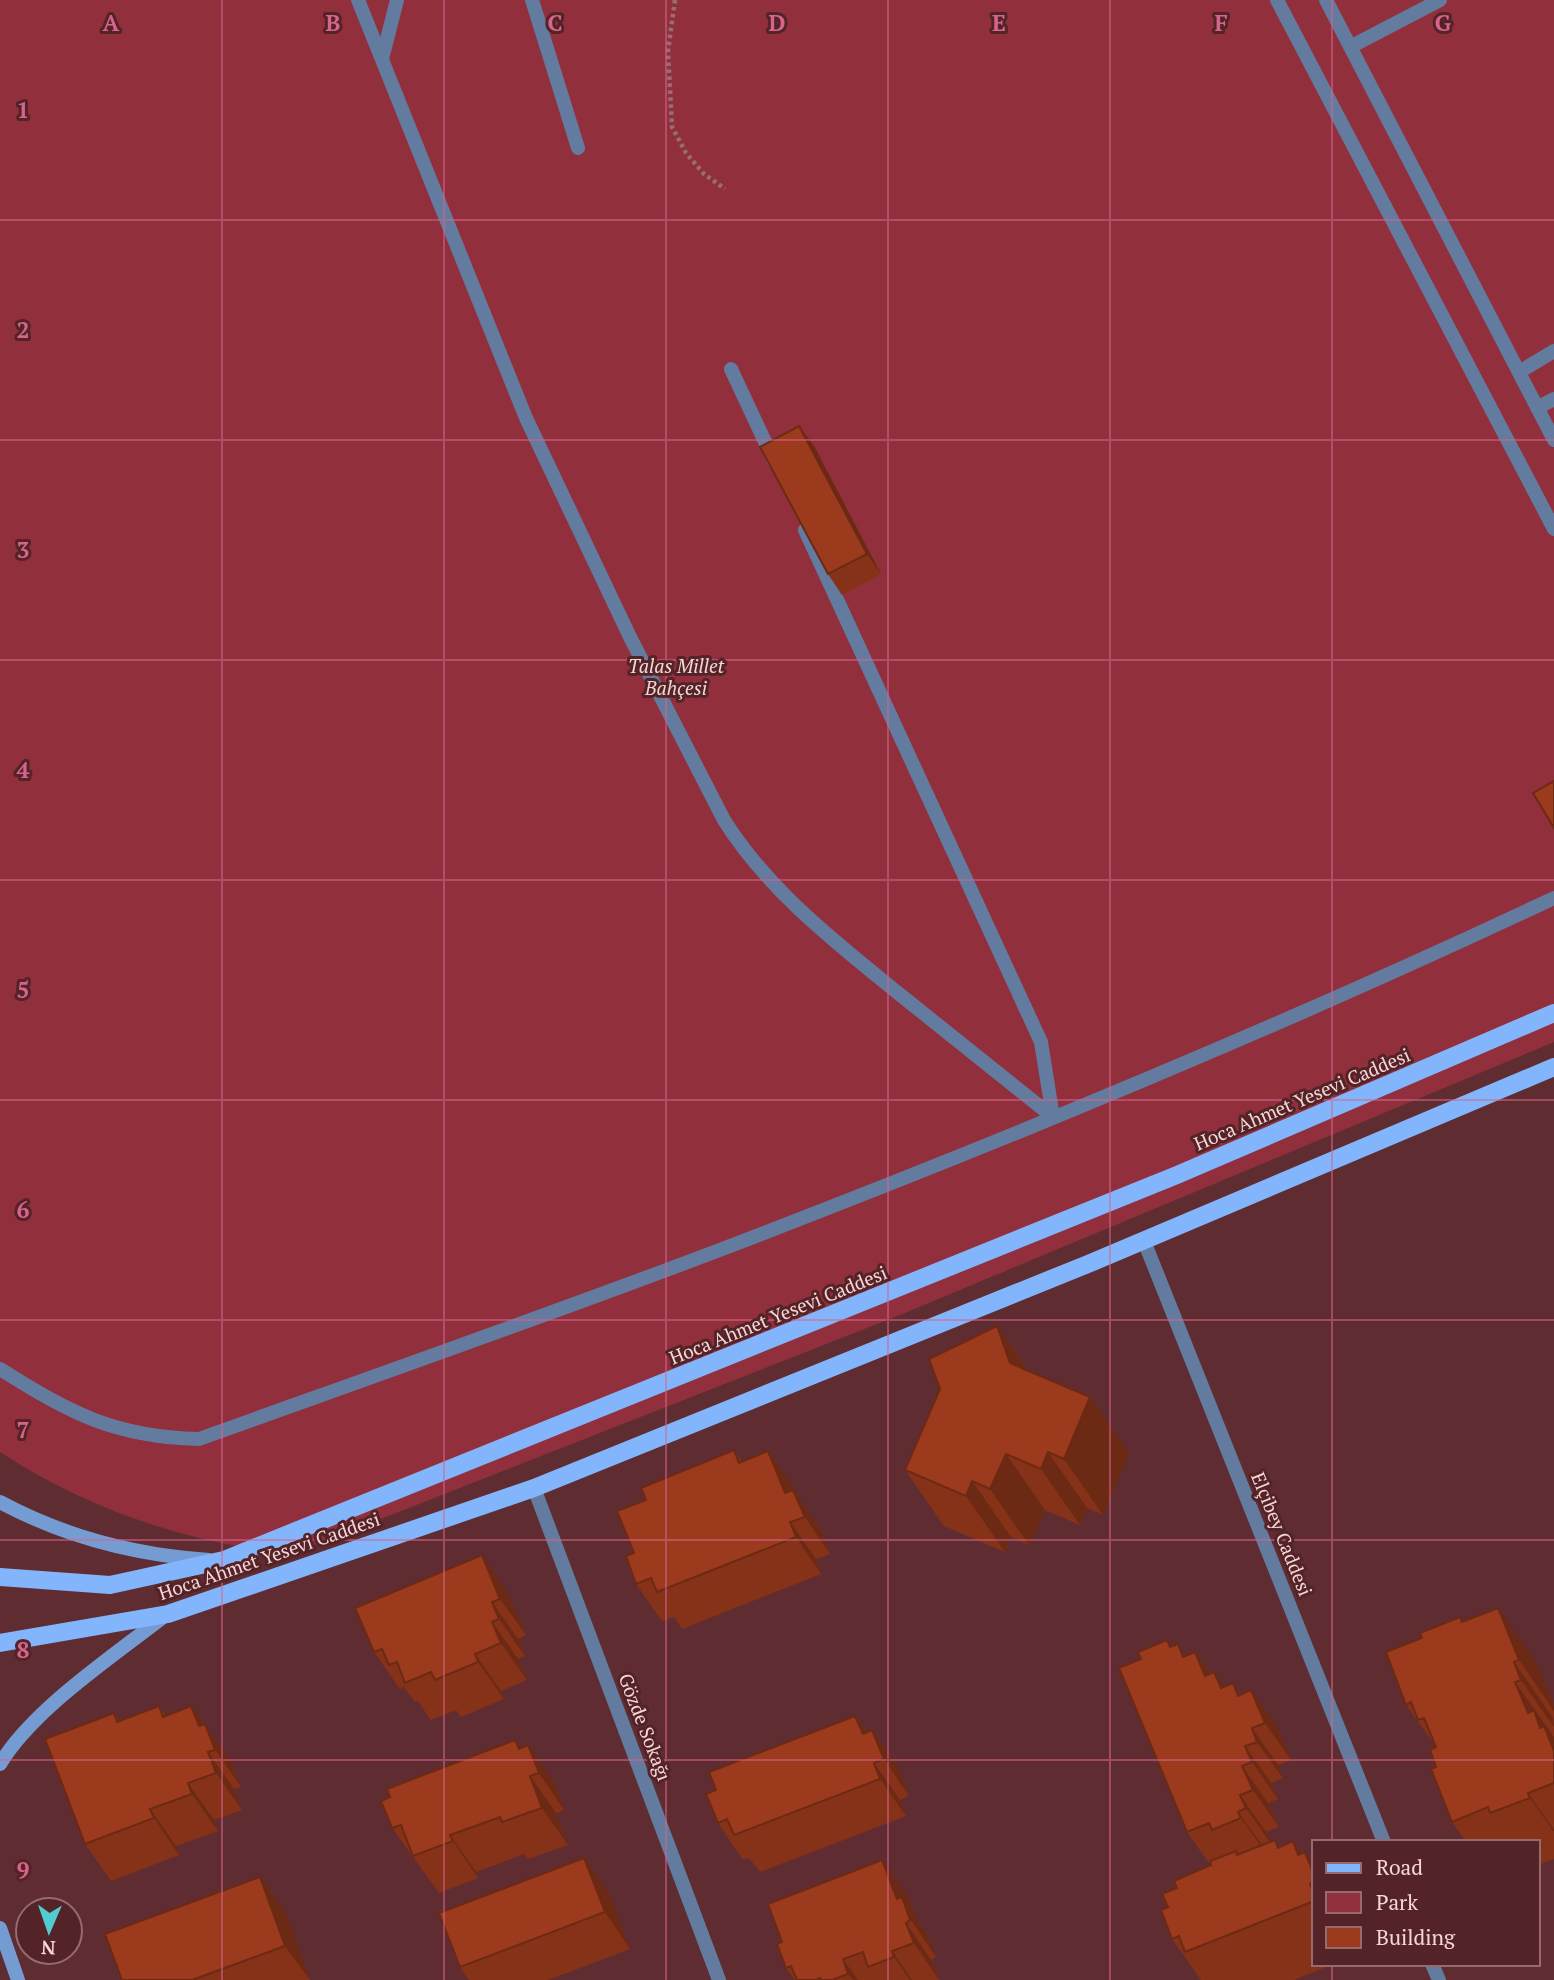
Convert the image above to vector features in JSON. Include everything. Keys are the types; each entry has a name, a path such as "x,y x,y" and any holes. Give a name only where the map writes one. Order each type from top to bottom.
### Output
{"main road":[{"name":"Hoca Ahmet Yesevi Caddesi","path":"0,1577 110,1585 224,1560 1164,1180 1554,1013"},
{"name":"Hoca Ahmet Yesevi Caddesi","path":"0,1643 167,1614 534,1488 1144,1241 1554,1067"},
{"path":"0,1502 71,1534 121,1548 172,1557 224,1560"},
{"path":"0,1764 23,1732 57,1701 167,1614"},
{"path":"0,1928 18,1980"}],"street":[{"path":"358,0 526,418 630,637 741,848 782,895 849,953 1053,1117"},
{"path":"382,59 397,0"},
{"path":"532,0 578,148"},
{"path":"1277,0 1554,529"},
{"path":"1326,0 1554,440"},
{"path":"1350,47 1440,0"},
{"path":"1519,372 1554,351"},
{"path":"731,369 778,470"},
{"path":"1538,408 1554,399"},
{"path":"801,521 1041,1042 1053,1117"},
{"path":"0,1369 34,1391 99,1423 127,1432 162,1438 199,1439 695,1259 1053,1117 1325,1002 1554,898"},
{"name":"Elçibey Caddesi","path":"1144,1241 1383,1840"},
{"name":"Gözde Sokağı","path":"534,1488 719,1980"}],"path":[{"path":"675,0 668,51 672,127 686,153 704,174 725,189"}],"green space":[{"name":"Talas Millet Bahçesi","path":"0,0 1554,0 1554,1042 900,1315 289,1555 212,1541 138,1520 68,1491 0,1452"}],"building":[{"path":"799,426 867,554 828,574 760,447"},
{"path":"1554,781 1554,828 1533,793"},
{"path":"997,1326 1010,1363 1090,1397 1064,1459 1048,1452 1041,1469 1006,1454 990,1489 972,1481 966,1496 905,1470 940,1389 929,1359"},
{"path":"734,1450 739,1463 768,1451 785,1493 793,1490 805,1517 790,1522 796,1537 657,1592 651,1578 636,1584 626,1556 634,1553 617,1511 646,1500 641,1488"},
{"path":"482,1555 500,1599 492,1602 499,1619 492,1622 501,1643 475,1654 478,1662 435,1680 431,1672 405,1683 397,1662 389,1665 382,1649 374,1652 355,1608"},
{"path":"1498,1608 1519,1660 1514,1662 1521,1680 1515,1682 1528,1713 1534,1710 1540,1728 1544,1726 1554,1751 1554,1783 1528,1793 1530,1798 1490,1813 1488,1807 1452,1822 1431,1769 1436,1767 1430,1750 1436,1747 1424,1718 1418,1720 1411,1702 1406,1705 1386,1652 1422,1638 1420,1633 1460,1617 1462,1622"},
{"path":"1167,1640 1170,1647 1178,1644 1183,1657 1195,1652 1205,1676 1214,1672 1221,1688 1233,1683 1238,1696 1251,1690 1265,1723 1252,1728 1257,1742 1245,1746 1252,1762 1242,1766 1253,1790 1240,1795 1246,1808 1238,1812 1241,1818 1212,1830 1209,1823 1187,1832 1119,1668 1141,1659 1138,1652"},
{"path":"159,1706 163,1717 191,1706 199,1726 205,1724 215,1750 208,1752 216,1773 188,1783 192,1794 150,1809 154,1818 85,1844 45,1739 114,1713 117,1722"},
{"path":"855,1716 863,1734 872,1730 884,1759 874,1763 880,1779 734,1835 727,1819 718,1823 706,1794 716,1790 709,1772"},
{"path":"515,1740 519,1749 528,1745 539,1773 530,1776 542,1808 502,1822 500,1817 450,1835 453,1841 413,1856 401,1825 392,1828 381,1801 390,1797 387,1789"},
{"path":"1275,1840 1278,1848 1293,1841 1298,1855 1305,1852 1312,1870 1312,1902 1185,1952 1179,1936 1172,1939 1161,1910 1168,1907 1162,1894 1177,1888 1174,1881 1211,1865 1210,1861 1236,1851 1237,1855"},
{"path":"584,1858 605,1912 460,1967 439,1913"},
{"path":"882,1860 897,1899 902,1897 910,1920 906,1923 914,1943 892,1951 894,1957 868,1967 863,1952 843,1959 848,1974 832,1980 797,1980 791,1966 786,1968 777,1944 782,1942 768,1904"},
{"path":"260,1877 285,1946 192,1980 122,1980 105,1934"}]}
